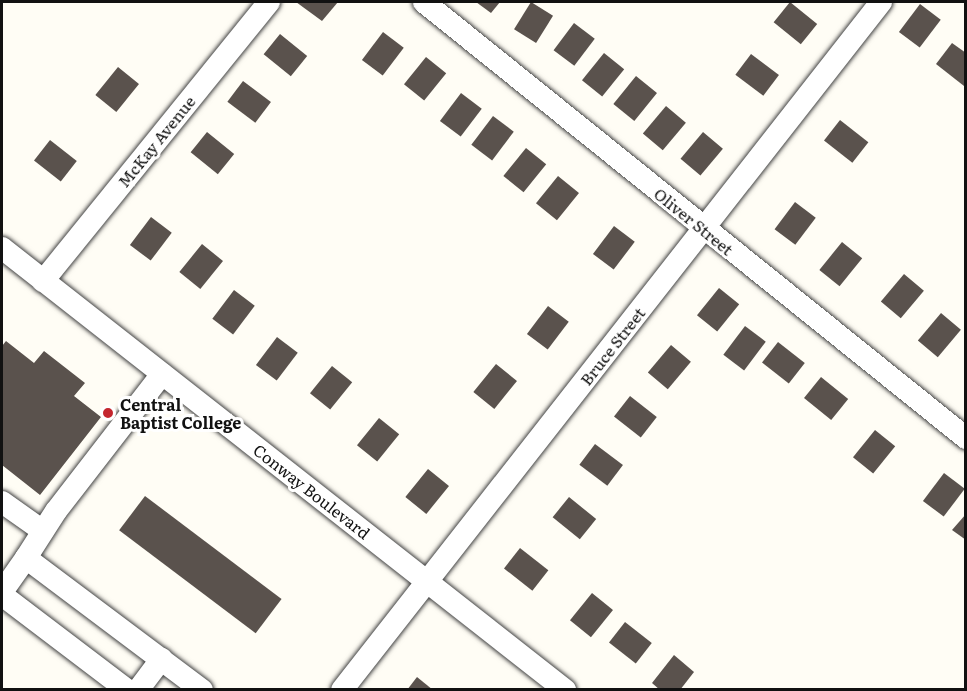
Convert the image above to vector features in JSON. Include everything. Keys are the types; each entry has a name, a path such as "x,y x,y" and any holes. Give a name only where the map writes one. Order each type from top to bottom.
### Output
{"street":[{"name":"McKay Avenue","path":"43,281 269,2"},
{"name":"Oliver Street","path":"424,2 966,438"},
{"name":"Bruce Street","path":"342,690 881,2"},
{"name":"Conway Boulevard","path":"2,248 428,580 565,690"},
{"path":"127,690 2,594 43,531 162,374"},
{"path":"2,502 43,531"},
{"path":"26,558 202,690"},
{"path":"138,690 161,659"}],"building":[{"path":"296,2 338,2 322,21"},
{"path":"476,2 500,2 491,13"},
{"path":"531,2 553,16 536,43 514,29"},
{"path":"790,2 817,24 801,44 774,22"},
{"path":"920,4 941,20 920,48 899,32"},
{"path":"574,23 595,39 574,66 554,50"},
{"path":"383,32 404,48 383,76 362,60"},
{"path":"280,34 307,56 291,76 264,54"},
{"path":"952,43 966,53 964,86 936,64"},
{"path":"604,53 624,69 602,97 582,80"},
{"path":"751,54 779,75 763,96 735,75"},
{"path":"426,57 446,73 424,101 404,84"},
{"path":"118,67 139,84 116,112 95,95"},
{"path":"636,76 657,93 634,121 613,104"},
{"path":"243,81 271,102 255,123 227,102"},
{"path":"461,93 482,109 461,137 440,121"},
{"path":"666,106 686,123 663,150 643,134"},
{"path":"493,116 514,132 492,160 471,145"},
{"path":"840,120 868,142 852,163 824,140"},
{"path":"207,132 234,154 218,174 191,152"},
{"path":"703,132 723,149 700,176 681,159"},
{"path":"50,140 77,161 61,181 34,160"},
{"path":"526,148 546,164 524,192 503,176"},
{"path":"558,176 579,193 557,220 536,203"},
{"path":"795,202 816,218 795,245 775,229"},
{"path":"151,217 172,233 151,261 130,245"},
{"path":"614,226 635,242 614,270 593,254"},
{"path":"842,242 862,258 840,286 819,270"},
{"path":"202,244 223,261 200,289 179,272"},
{"path":"904,274 924,291 901,318 881,302"},
{"path":"719,288 739,304 717,332 697,315"},
{"path":"234,290 255,306 233,334 212,319"},
{"path":"548,306 569,322 548,350 527,334"},
{"path":"941,313 961,330 938,357 918,341"},
{"path":"745,326 766,342 744,370 723,355"},
{"path":"277,337 298,353 277,381 256,365"},
{"path":"6,341 34,363 44,351 85,383 74,396 101,417 40,495 2,465 2,346"},
{"path":"778,342 805,363 789,383 762,362"},
{"path":"671,345 691,362 668,389 648,373"},
{"path":"496,364 517,381 494,409 473,392"},
{"path":"332,366 352,382 330,410 310,393"},
{"path":"821,377 848,399 831,420 804,398"},
{"path":"630,396 657,417 641,437 614,416"},
{"path":"379,418 399,434 377,462 357,445"},
{"path":"875,430 895,446 873,474 853,457"},
{"path":"595,444 623,465 607,486 579,465"},
{"path":"428,469 449,486 426,514 405,497"},
{"path":"944,473 965,489 944,517 923,501"},
{"path":"145,496 282,599 256,633 119,530"},
{"path":"569,497 596,519 580,539 553,517"},
{"path":"966,514 966,540 952,530"},
{"path":"520,548 548,570 532,591 504,568"},
{"path":"592,593 613,610 591,637 570,620"},
{"path":"625,622 652,643 636,663 609,642"},
{"path":"674,655 694,672 680,690 660,690 652,683"},
{"path":"417,677 433,690 407,690"}],"place":[{"name":"Central Baptist College","path":"108,413"}]}
